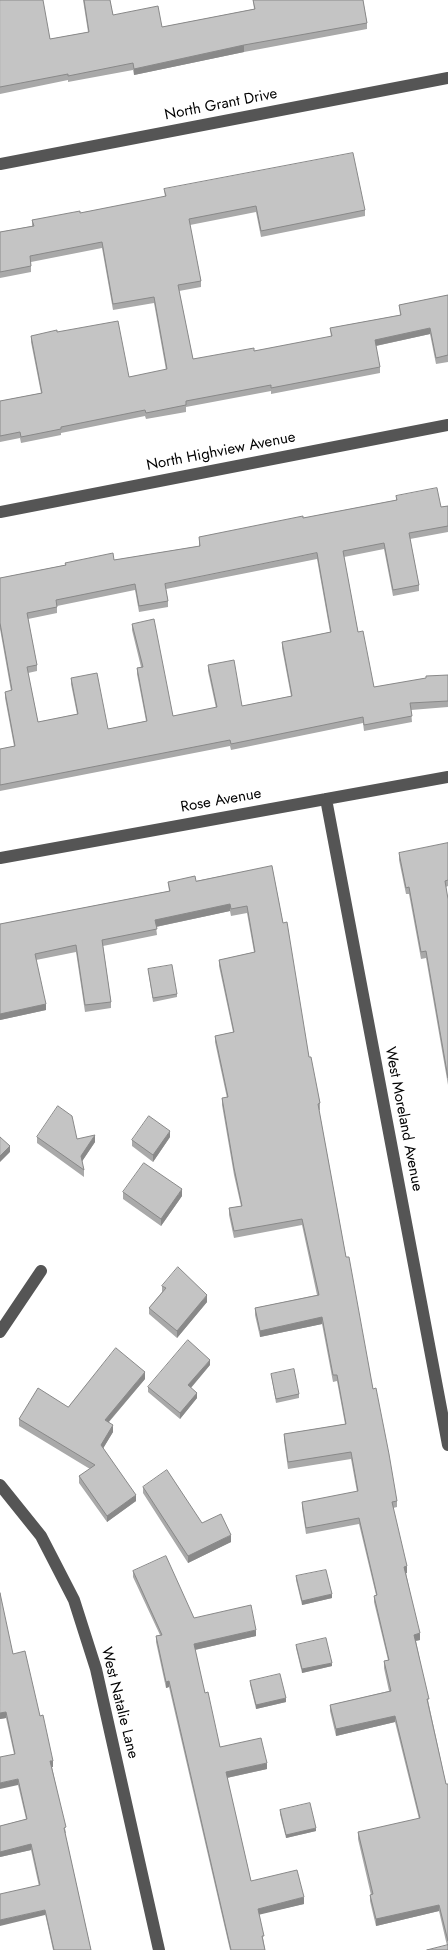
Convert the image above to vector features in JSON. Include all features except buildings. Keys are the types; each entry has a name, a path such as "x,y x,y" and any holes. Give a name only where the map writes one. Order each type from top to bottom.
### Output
{"street":[{"name":"North Grant Drive","path":"0,164 448,78"},
{"name":"North Highview Avenue","path":"0,512 448,425"},
{"name":"Rose Avenue","path":"0,858 448,777"},
{"name":"West Moreland Avenue","path":"326,798 448,1445"},
{"path":"0,1332 40,1271"},
{"name":"West Natalie Lane","path":"0,1485 41,1536 74,1600 96,1669 159,1950"}]}
